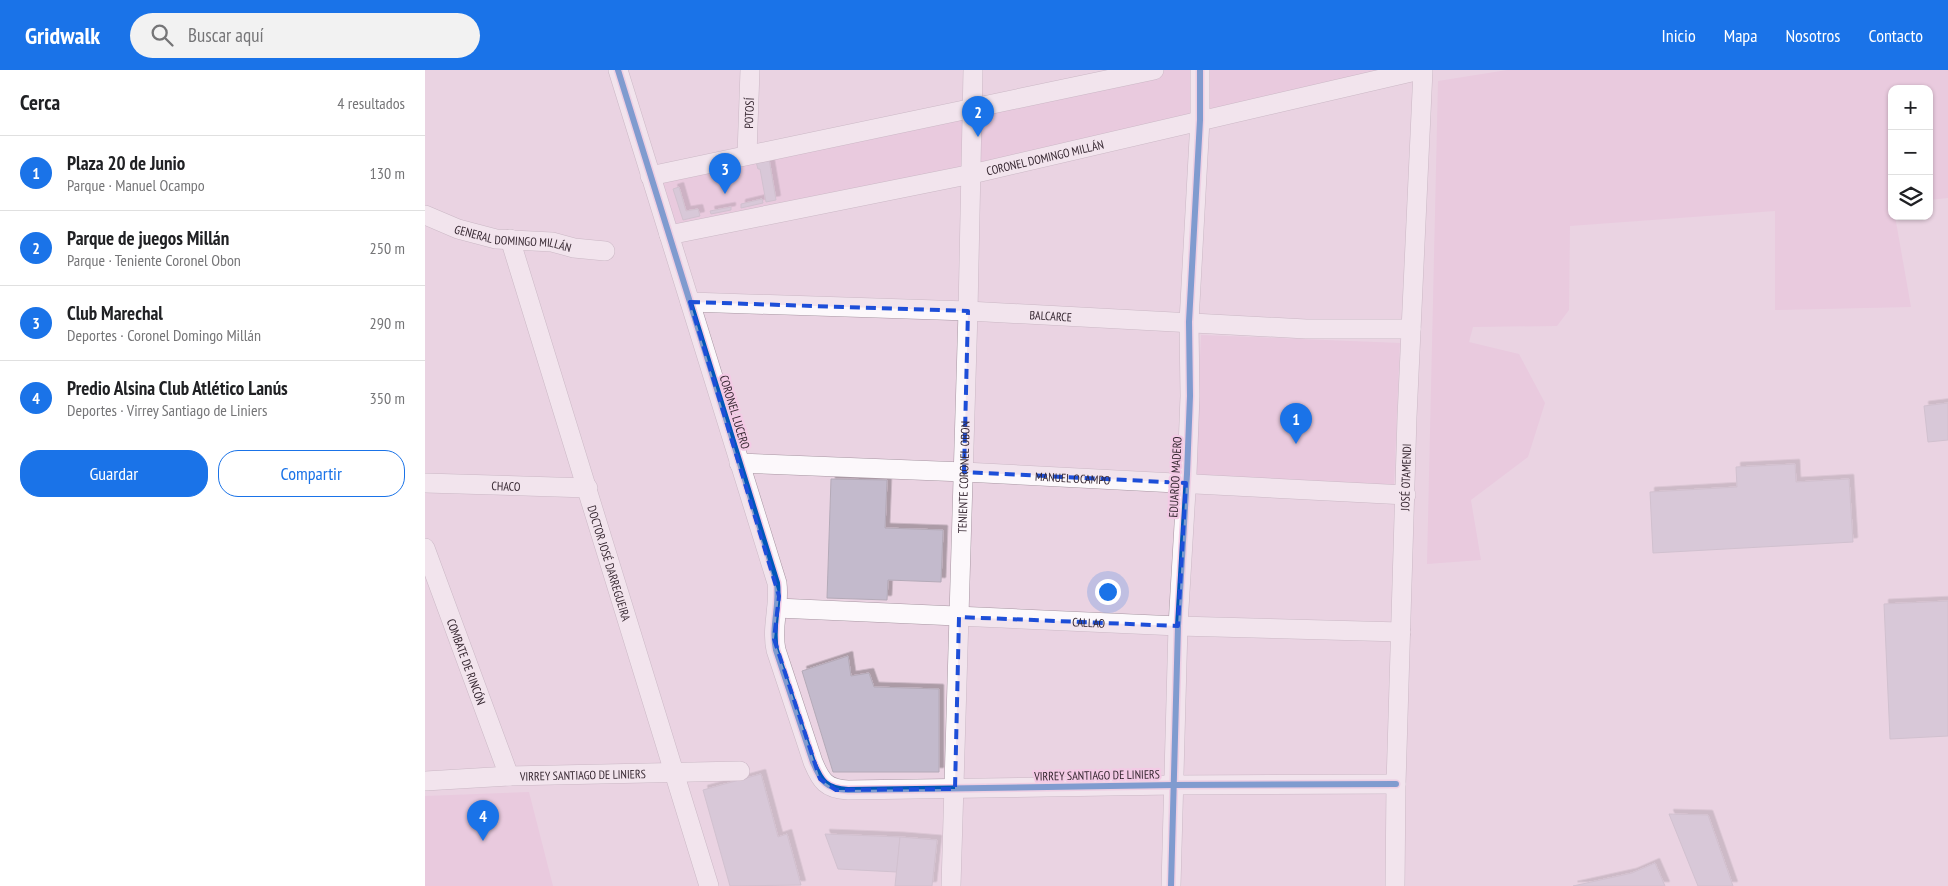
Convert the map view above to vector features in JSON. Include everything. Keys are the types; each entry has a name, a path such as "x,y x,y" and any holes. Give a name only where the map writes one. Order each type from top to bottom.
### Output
{"street":[{"name":"CORONEL LUCERO","path":"617,70 777,583 779,596 773,639 813,762"},
{"name":"POTOSÍ","path":"747,155 749,70"},
{"name":"TENIENTE CORONEL OBON","path":"951,886 964,472 973,70"},
{"path":"650,176 1154,70"},
{"name":"EDUARDO MADERO","path":"1171,886 1177,626 1190,396 1189,322 1200,120 1200,70"},
{"name":"CORONEL DOMINGO MILLÁN","path":"669,234 972,174 1422,70"},
{"name":"JOSÉ OTAMENDI","path":"1395,886 1396,784 1407,417 1422,70"},
{"name":"GENERAL DOMINGO MILLÁN","path":"425,215 457,229 479,235 552,242 574,248 605,251"},
{"name":"DOCTOR JOSÉ DARREGUEIRA","path":"510,239 709,886"},
{"name":"BALCARCE","path":"690,302 968,311 1306,329 1411,329"},
{"name":"MANUEL OCAMPO","path":"739,463 964,472 1406,495"},
{"name":"CHACO","path":"425,483 587,488"},
{"name":"COMBATE DE RINCÓN","path":"425,548 509,776"},
{"name":"CALLAO","path":"777,608 1177,626 1401,632"},
{"name":"VIRREY SANTIAGO DE LINIERS","path":"813,762 821,778 828,786 836,790 1396,784"},
{"name":"VIRREY SANTIAGO DE LINIERS","path":"425,781 509,776 739,771"}],"highlighted area":[{"path":"690,302 968,311 964,472 1186,483 1178,626 959,617 955,789 836,790 820,779 774,639 779,596"}],"shaded area":[{"path":"1154,70 1420,70 669,235 650,176"},
{"path":"1507,70 1948,70 1948,198 1933,200 1933,85 1888,85 1888,220 1896,220 1911,307 1775,310 1775,211 1570,226 1569,310 1557,326 1473,327 1469,342 1519,354 1545,403 1528,457 1471,500 1481,560 1427,564 1438,81"},
{"path":"1201,335 1400,343 1394,486 1195,478"},
{"path":"529,792 553,886 425,886 425,796"}],"building":[{"path":"769,159 776,200 766,202 760,169 758,169 756,162"},
{"path":"679,187 686,211 698,209 700,216 683,220 673,189"},
{"path":"762,199 763,203 741,208 741,204"},
{"path":"731,207 731,210 711,214 710,211"},
{"path":"1948,403 1948,440 1928,442 1924,406"},
{"path":"1795,464 1796,482 1849,479 1853,542 1653,553 1650,492 1737,487 1736,467"},
{"path":"831,479 887,480 885,528 943,530 941,582 888,580 887,600 827,598"},
{"path":"1948,601 1948,736 1890,739 1884,604"},
{"path":"848,656 851,676 869,673 874,687 939,689 939,772 833,772 802,671"},
{"path":"761,774 778,837 787,834 801,885 730,886 703,790"},
{"path":"1669,814 1708,815 1733,886 1698,886"},
{"path":"825,834 900,837 897,872 838,869"},
{"path":"900,837 937,840 932,886 895,886"},
{"path":"1655,863 1665,886 1573,886 1632,873"}],"cycle path":[{"path":"618,70 777,583 778,592 774,633 776,650 813,762 825,783 834,788 848,790 1396,784"},
{"path":"1171,886 1178,626 1187,474 1190,396 1189,322 1200,120 1200,70"}],"place":[{"name":"Parque de juegos Millán","path":"978,137"},
{"name":"Club Marechal","path":"725,194"},
{"name":"Plaza 20 de Junio","path":"1296,444"},
{"name":"Predio Alsina Club Atlético Lanús","path":"483,841"}]}
